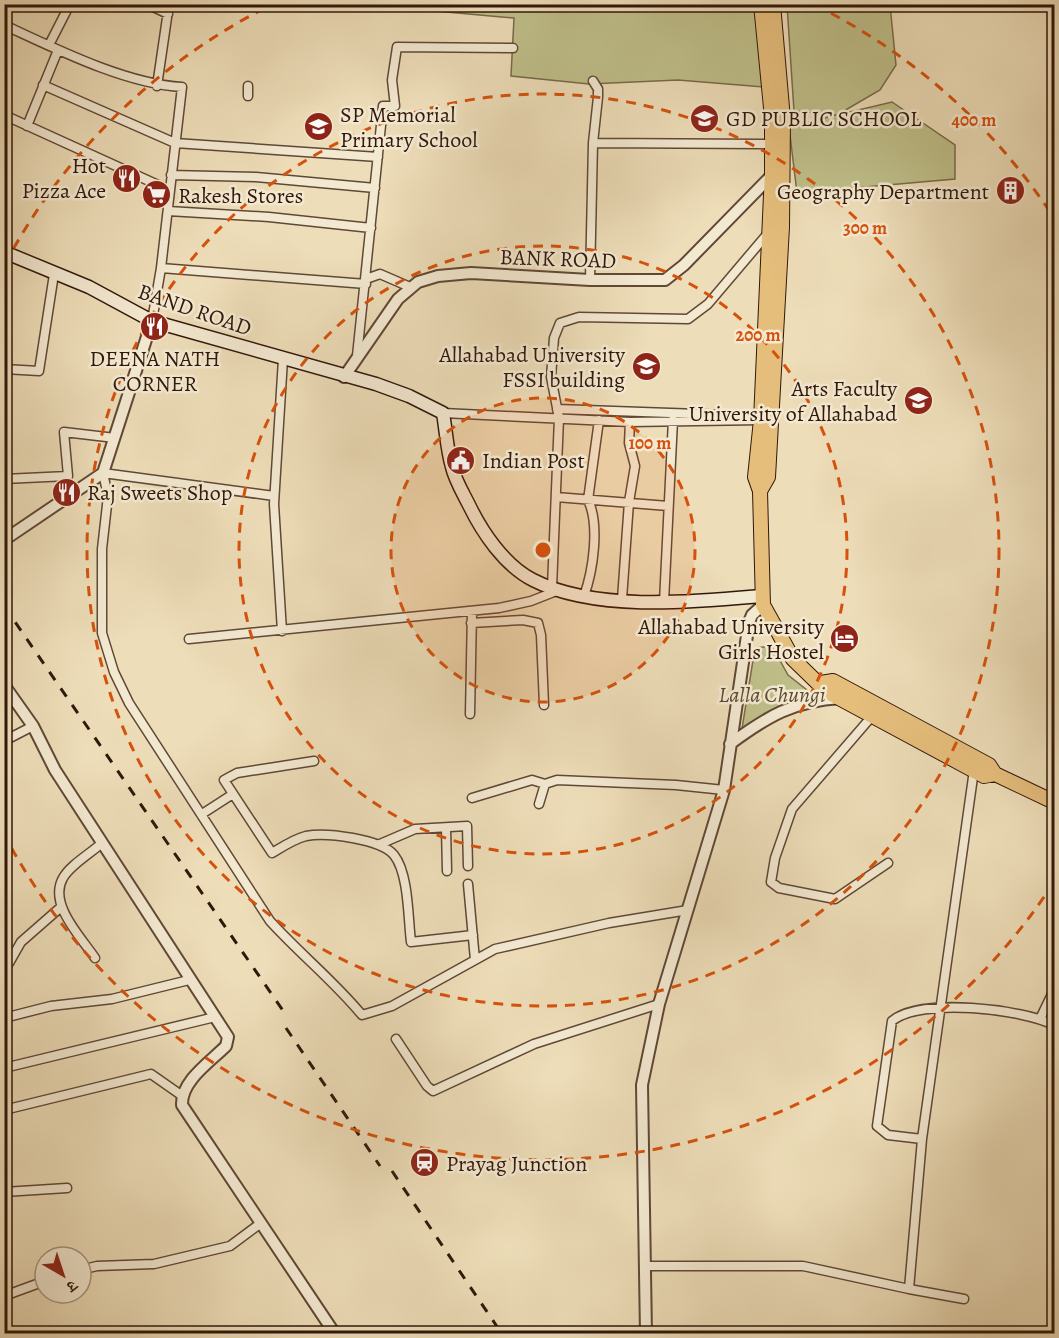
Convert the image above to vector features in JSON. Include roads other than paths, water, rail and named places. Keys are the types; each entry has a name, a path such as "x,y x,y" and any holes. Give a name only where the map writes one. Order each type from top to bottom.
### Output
{"highway":[{"path":"760,491 768,477 782,227 778,171 772,144 761,4"},
{"path":"773,4 783,119 769,232 761,420 755,477 760,491 763,600 793,659 821,683 826,691 984,776 995,774"},
{"path":"821,683 833,681 989,765 995,774 1054,802"}],"main road":[{"name":"BAND ROAD","path":"4,252 89,287 152,321 409,396 443,413"},
{"path":"443,413 452,469 477,521 504,558 532,580 584,596 664,602 763,600"}],"street":[{"path":"49,45 70,4"},
{"path":"147,4 168,14"},
{"path":"157,86 169,4"},
{"path":"4,25 58,50 157,86 182,87 161,268 152,321 103,473 108,496 102,549 102,633 114,672 129,703 270,921 362,1014 392,1006 475,960 507,947 609,923 688,910"},
{"path":"357,356 382,106 395,106 392,80 397,47 513,48"},
{"path":"27,126 58,50"},
{"path":"590,280 593,143 598,97 598,89 592,81"},
{"path":"43,85 175,143 378,157"},
{"path":"248,86 248,96"},
{"path":"4,115 169,190"},
{"path":"593,143 772,144"},
{"name":"BANK ROAD","path":"344,376 398,299 410,287 438,276 471,273 590,280 665,280 684,265 778,171"},
{"path":"171,175 245,177 375,188"},
{"path":"168,211 269,217 371,228"},
{"path":"189,639 472,611 531,601 556,588 558,414 551,377 554,338 560,323 579,317 688,319 708,304 769,232"},
{"path":"161,268 366,282 380,274 410,287"},
{"path":"4,369 39,371 54,273"},
{"path":"282,631 274,496 283,359"},
{"path":"443,413 729,415"},
{"path":"558,414 630,422 761,420"},
{"path":"584,596 590,579 593,554 593,510 588,500 599,420"},
{"path":"664,602 673,420"},
{"path":"622,599 629,502 635,466 628,443 630,422"},
{"path":"4,479 68,476 64,432 115,438"},
{"path":"4,540 103,473 274,496"},
{"path":"556,497 668,506"},
{"path":"646,1334 642,1085 660,1004 724,790 749,622 763,600"},
{"path":"470,714 472,611"},
{"path":"471,623 523,620 537,623 541,635 544,705"},
{"path":"4,685 33,726 55,770 228,1037 225,1046 187,1085 182,1095 182,1105 335,1334"},
{"path":"730,744 757,724 795,705 813,700 841,698"},
{"path":"873,715 792,809 775,858 771,882 779,888 835,899 888,864"},
{"path":"4,741 33,726"},
{"path":"314,761 237,773 224,780 272,853 303,837 321,835 380,844 395,856 405,885 411,942 473,935"},
{"path":"909,1289 922,1139 974,770"},
{"path":"472,798 532,780 545,784 557,780 588,780 724,790"},
{"path":"539,804 545,784"},
{"path":"202,814 233,794"},
{"path":"380,844 416,829 467,826 468,866"},
{"path":"446,828 447,871"},
{"path":"94,958 61,907 58,890 63,876 102,843"},
{"path":"468,884 475,960"},
{"path":"9,963 21,942 61,907"},
{"path":"4,1018 51,1006 112,999 189,980"},
{"path":"1040,1019 1054,990"},
{"path":"396,1039 427,1086 433,1091 534,1044 660,1004"},
{"path":"922,1139 888,1135 878,1126 892,1021 907,1011 1007,1010 1054,1025"},
{"path":"4,1068 215,1017"},
{"path":"4,1110 151,1074 182,1095"},
{"path":"4,1192 68,1188"},
{"path":"93,1267 154,1264 230,1246 261,1223"},
{"path":"646,1266 803,1266 964,1299"},
{"path":"4,1296 33,1285"}],"railway":[{"path":"4,606 286,1015"},
{"path":"286,1028 380,1166"},
{"path":"392,1171 502,1334"}],"place":[{"name":"GD PUBLIC SCHOOL","path":"705,118"},
{"name":"SP Memorial Primary School","path":"319,127"},
{"name":"Hot Pizza Ace","path":"127,178"},
{"name":"Geography Department","path":"1010,191"},
{"name":"Rakesh Stores","path":"157,195"},
{"name":"DEENA NATH CORNER","path":"155,326"},
{"name":"Allahabad University FSSI building","path":"646,367"},
{"name":"Arts Faculty University of Allahabad","path":"918,401"},
{"name":"Indian Post","path":"461,460"},
{"name":"Raj Sweets Shop","path":"66,492"},
{"name":"Allahabad University Girls Hostel","path":"845,639"},
{"name":"Prayag Junction","path":"425,1163"}],"park label":[{"name":"Lalla Chungi","path":"772,694"}]}
